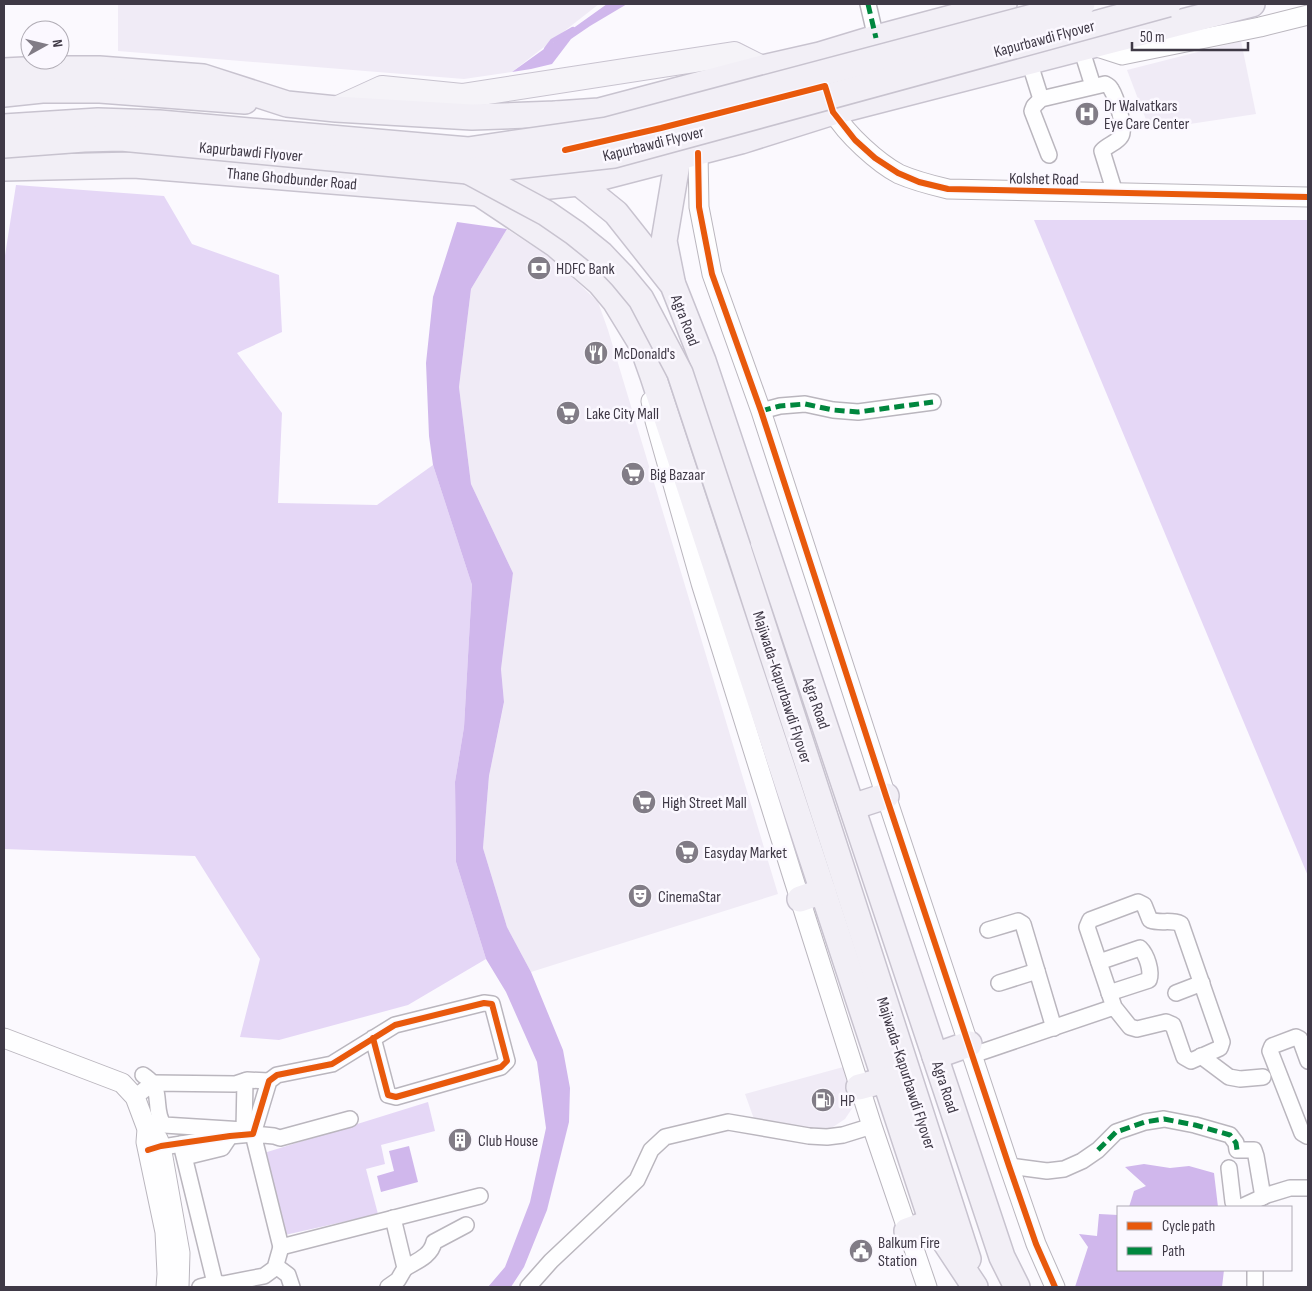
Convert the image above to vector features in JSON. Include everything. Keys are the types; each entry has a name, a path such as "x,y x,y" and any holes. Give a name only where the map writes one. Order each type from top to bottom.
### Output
{"highway":[{"path":"4,94 42,90 100,90 472,117 598,111 762,68 820,55 970,8 1004,4"},
{"name":"Kapurbawdi Flyover","path":"4,127 98,121 159,124 468,150 607,130 1082,4"},
{"name":"Kapurbawdi Flyover","path":"4,145 121,138 473,182 614,155 1168,4"},
{"name":"Thane Ghodbunder Road","path":"4,168 134,165 384,185 473,182 579,183 741,141 833,112 1252,4"},
{"path":"4,71 99,68 203,77 287,104"},
{"path":"384,185 387,112"},
{"name":"Agra Road","path":"556,114 564,150 579,183 616,213 673,285 703,361 1002,1256 1017,1287"},
{"path":"472,117 473,182 555,244 600,283 615,301 642,345 932,1222 976,1287"},
{"path":"673,285 664,241 688,155"},
{"name":"Majiwada-Kapurbawdi Flyover","path":"473,182 539,209 576,233 602,254 641,299 680,373 976,1287"},
{"path":"852,807 886,796"},
{"path":"800,899 823,891"},
{"path":"935,1056 971,1050"},
{"path":"859,1087 885,1080"},
{"path":"908,1231 932,1222"}],"main road":[{"path":"336,108 382,88 462,96 734,54 762,68"}],"street":[{"path":"868,4 876,38"},
{"path":"1093,86 1086,46 1122,55 1260,27 1308,15"},
{"path":"1029,61 1041,99"},
{"path":"1049,155 1032,111 1034,106 1041,99 1105,84 1111,88 1123,122 1120,138 1102,151 1114,193"},
{"name":"Kolshet Road","path":"564,150 661,128 825,86 833,112 856,140 875,158 898,173 920,182 948,189 1308,197"},
{"path":"688,155 712,274 761,410 886,796 1009,1166 1036,1244 1055,1287"},
{"path":"642,345 655,420 697,570 859,1087 927,1287"},
{"path":"761,410 805,404 833,410 858,412 933,402"},
{"path":"1138,902 1144,905 1150,920 1157,923 1176,921 1181,924 1202,983 1222,1042 1220,1048 1190,1061 1184,1057 1173,1024 1166,1022 1137,1029 1130,1027 1112,1000 1087,927 1090,920 1138,902"},
{"path":"988,930 1018,921 1023,924 1054,1028"},
{"path":"971,1050 1054,1028 1149,980 1151,974 1144,952 1140,948 1099,962"},
{"path":"999,983 1037,971"},
{"path":"1176,993 1202,983"},
{"path":"200,1287 264,1276 276,1268 281,1247 253,1134 269,1081 277,1075 332,1064 373,1038 394,1025 484,1003 492,1004 507,1061 501,1067 396,1097 388,1095 373,1038"},
{"path":"1308,1061 1300,1039 1296,1037 1272,1046 1270,1051 1302,1133 1308,1135"},
{"path":"4,1038 122,1083 135,1097 147,1130 158,1139 155,1148 170,1231 180,1253 180,1287"},
{"path":"1201,1056 1230,1077 1240,1079 1263,1077"},
{"path":"135,1097 148,1079"},
{"path":"148,1079 235,1084 245,1081 269,1081"},
{"path":"148,1079 157,1097 160,1121 164,1125 244,1130 245,1081"},
{"path":"155,1148 186,1148 230,1136 253,1134 280,1138 350,1119"},
{"path":"1009,1166 1047,1171 1064,1169 1082,1161 1098,1150 1116,1132 1145,1122 1164,1119 1230,1134 1236,1142 1237,1150 1254,1150 1263,1197"},
{"path":"528,1287 551,1261 637,1180 651,1150 665,1137 728,1122 809,1136 828,1137 872,1126"},
{"path":"190,1126 186,1148 215,1283"},
{"path":"1229,1168 1233,1202 1238,1206"},
{"path":"1241,1206 1290,1188 1308,1188"},
{"path":"281,1247 480,1196"},
{"path":"393,1218 405,1268"},
{"path":"388,1287 398,1280 405,1268 426,1256 432,1250 434,1242 466,1225"},
{"path":"166,1287 170,1231"},
{"path":"276,1266 288,1275 292,1287"},
{"path":"1255,1271 1255,1287"}],"shaded area":[{"path":"118,4 599,4 512,72 464,79 118,51"},
{"path":"607,4 627,4 571,39 552,64 512,72"},
{"path":"1241,41 1256,114 1150,130 1127,70"},
{"path":"16,185 164,196 192,244 279,275 282,332 237,353 282,413 278,503 377,505 433,465 472,585 464,727 455,782 456,862 486,959 408,1005 279,1040 240,1037 260,959 195,856 4,849 4,262"},
{"path":"1034,220 1308,220 1308,876"},
{"path":"457,222 507,229 471,289 459,387 471,484 513,573 501,669 504,702 489,776 483,848 507,927 531,972 563,1050 570,1088 569,1122 547,1210 524,1267 511,1287 488,1287 505,1267 530,1202 546,1128 537,1062 506,992 486,959 456,862 455,782 464,727 472,585 433,465 429,436 426,363 433,297"},
{"path":"507,229 554,260 598,302 778,894 531,972 507,927 483,848 489,776 504,703 501,669 513,573 471,484 459,387 471,289"},
{"path":"847,1066 856,1093 853,1107 845,1119 833,1127 820,1131 754,1119 745,1094"},
{"path":"428,1102 435,1131 381,1145 385,1164 366,1169 378,1214 285,1235 264,1153"},
{"path":"409,1146 418,1182 381,1192 377,1176 394,1171 389,1151"},
{"path":"1144,1164 1170,1168 1189,1166 1214,1173 1218,1206 1129,1206 1134,1191 1146,1186 1125,1167"},
{"path":"1099,1214 1117,1215 1117,1271 1224,1271 1222,1287 1075,1287 1088,1247 1079,1234 1097,1236"}],"waterway":[{"path":"546,49 552,41 573,29"}],"marked path":[{"path":"868,4 876,38"},
{"path":"761,411 780,406 805,404 833,410 858,412 933,402"},
{"path":"1098,1150 1116,1132 1145,1122 1164,1119 1230,1135 1236,1143 1237,1150"}],"cycle path":[{"path":"565,150 661,128 825,86 833,112 855,140 875,158 898,173 919,182 948,189 1308,197"},
{"path":"698,153 699,207 712,274 761,411 1009,1166 1036,1244 1055,1287"},
{"path":"148,1150 161,1146 253,1134 269,1081 277,1075 332,1064 395,1025 484,1003 492,1004 507,1061 501,1067 396,1097 388,1095 373,1038"}],"place":[{"name":"Dr Walvatkars Eye Care Center","path":"1087,114"},
{"name":"HDFC Bank","path":"539,268"},
{"name":"McDonald's","path":"596,353"},
{"name":"Lake City Mall","path":"568,413"},
{"name":"Big Bazaar","path":"633,474"},
{"name":"High Street Mall","path":"644,802"},
{"name":"Easyday Market","path":"687,852"},
{"name":"CinemaStar","path":"640,896"},
{"name":"HP","path":"823,1100"},
{"name":"Club House","path":"460,1140"},
{"name":"Balkum Fire Station","path":"861,1251"}]}
